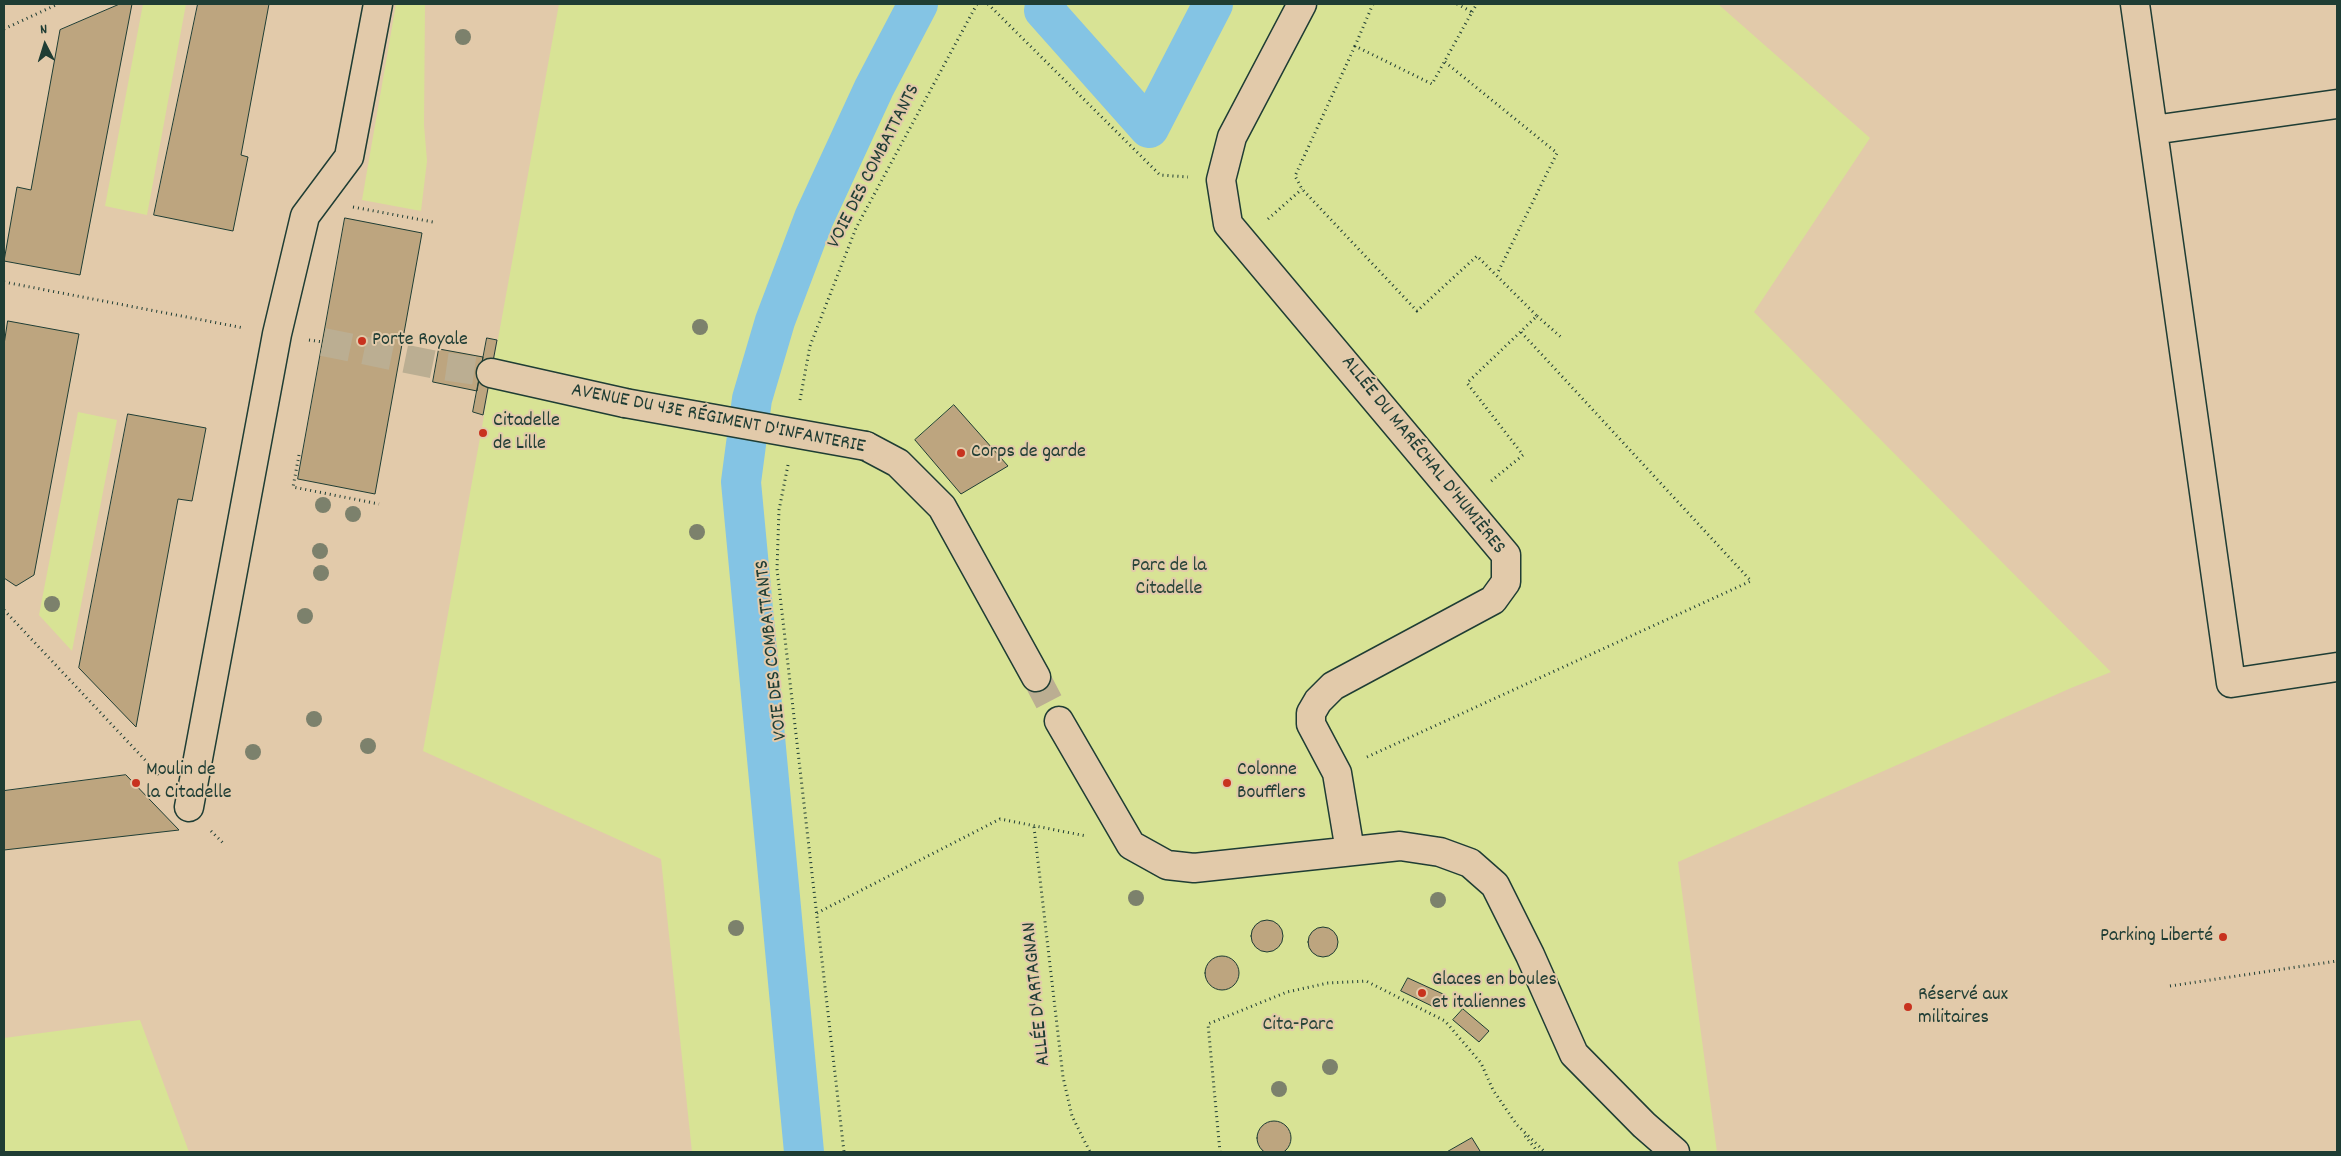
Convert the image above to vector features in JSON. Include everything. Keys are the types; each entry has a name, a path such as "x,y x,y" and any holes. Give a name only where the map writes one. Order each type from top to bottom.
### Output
{"street":[{"path":"189,807 277,334 305,216 349,157 378,4"},
{"name":"ALLÉE DU MARÉCHAL D'HUMIÈRES","path":"1302,4 1232,137 1220,180 1228,224 1506,555 1506,582 1493,600 1333,686 1318,700 1311,713 1311,724 1337,772 1350,851"},
{"path":"2134,4 2231,683 2337,667"},
{"path":"2153,130 2337,104"},
{"name":"AVENUE DU 43E RÉGIMENT D'INFANTERIE","path":"500,375 625,403 866,446 898,463 942,508 1036,677"},
{"path":"1059,721 1131,845 1167,865 1194,868 1400,846 1440,852 1470,863 1495,885 1530,955 1574,1054 1644,1125 1675,1152"}],"path":[{"path":"4,29 58,4"},
{"name":"VOIE DES COMBATTANTS","path":"800,404 810,346 856,228 977,4"},
{"path":"988,4 1160,175 1220,180"},
{"path":"1373,4 1295,176 1302,188 1417,311 1477,256 1537,316 1562,338"},
{"path":"1457,4 1472,12"},
{"path":"1354,46 1432,84 1477,4"},
{"path":"1445,62 1557,153 1497,274"},
{"path":"1287,201 1302,188"},
{"path":"351,207 433,222"},
{"path":"4,282 323,342"},
{"path":"1463,504 1523,455 1467,384 1537,316"},
{"path":"1337,772 1751,581 1520,331"},
{"path":"299,455 293,487 378,504"},
{"name":"VOIE DES COMBATTANTS","path":"788,462 779,510 777,569 844,1152"},
{"path":"4,610 224,844"},
{"path":"817,913 1000,819 1131,845"},
{"name":"ALLÉE D'ARTAGNAN","path":"1034,827 1063,1078 1072,1116 1090,1152"},
{"path":"2170,986 2337,961"},
{"path":"1220,1152 1208,1024 1287,992 1328,983 1366,981 1445,1021 1481,1063 1494,1090 1538,1152"},
{"path":"1517,1125 1545,1152"}],"green space":[{"path":"143,4 186,4 147,215 105,206"},
{"path":"396,4 425,4 424,125 427,161 421,211 362,200"},
{"name":"Parc de la Citadelle","path":"559,4 1718,4 1870,138 1754,312 2111,672 1678,862 1717,1152 692,1152 661,859 423,751"},
{"path":"78,412 117,420 72,651 39,615"},
{"path":"140,1020 189,1152 4,1152 4,1038"}],"building":[{"path":"120,4 132,4 80,275 4,261 17,187 31,190 60,30"},
{"path":"198,4 269,4 241,155 248,157 233,231 154,215"},
{"path":"345,218 422,233 375,494 298,479"},
{"path":"8,321 79,334 34,575 16,586 4,578 4,345"},
{"path":"487,338 497,340 483,415 473,412"},
{"path":"439,349 483,357 477,391 433,382"},
{"name":"Corps de garde","path":"954,405 1008,466 961,494 915,440"},
{"path":"128,414 206,428 192,501 178,499 136,727 79,668"},
{"path":"126,775 179,830 4,850 4,791"},
{"path":"1267,920 1273,921 1278,925 1282,930 1282,942 1278,947 1273,951 1267,952 1261,951 1256,947 1252,942 1251,936 1252,930 1256,925 1261,921"},
{"path":"1323,927 1334,931 1338,942 1334,953 1323,957 1312,953 1308,942 1312,931"},
{"path":"1222,956 1229,957 1234,961 1238,966 1238,980 1234,985 1229,989 1222,990 1215,989 1210,985 1206,980 1205,973 1206,966 1210,961 1215,957"},
{"name":"Glaces en boules et italiennes","path":"1408,978 1443,994 1436,1008 1401,991"},
{"path":"1463,1009 1489,1031 1479,1042 1453,1020"},
{"path":"1274,1121 1281,1122 1286,1126 1290,1131 1290,1145 1286,1150 1281,1154 1274,1155 1267,1154 1262,1150 1258,1145 1257,1138 1258,1131 1262,1126 1267,1122"},
{"path":"1472,1138 1480,1151 1447,1152"}],"waterway":[{"path":"804,1152 741,482 752,399 775,321 814,218 874,88 918,4"},
{"path":"1047,4 1044,10 1149,128 1213,4"}],"tunnel":[{"path":"323,342 436,365 491,373"},
{"path":"1036,677 1059,721"}],"place":[{"name":"Porte Royale","path":"362,341"},
{"name":"Citadelle de Lille","path":"483,433"},
{"name":"Corps de garde","path":"961,453"},
{"name":"Moulin de la Citadelle","path":"136,783"},
{"name":"Colonne Boufflers","path":"1227,783"},
{"name":"Parking Liberté","path":"2223,937"},
{"name":"Glaces en boules et italiennes","path":"1422,993"},
{"name":"Réservé aux militaires","path":"1908,1007"}],"park label":[{"name":"Cita-Parc","path":"1298,1026"}]}
